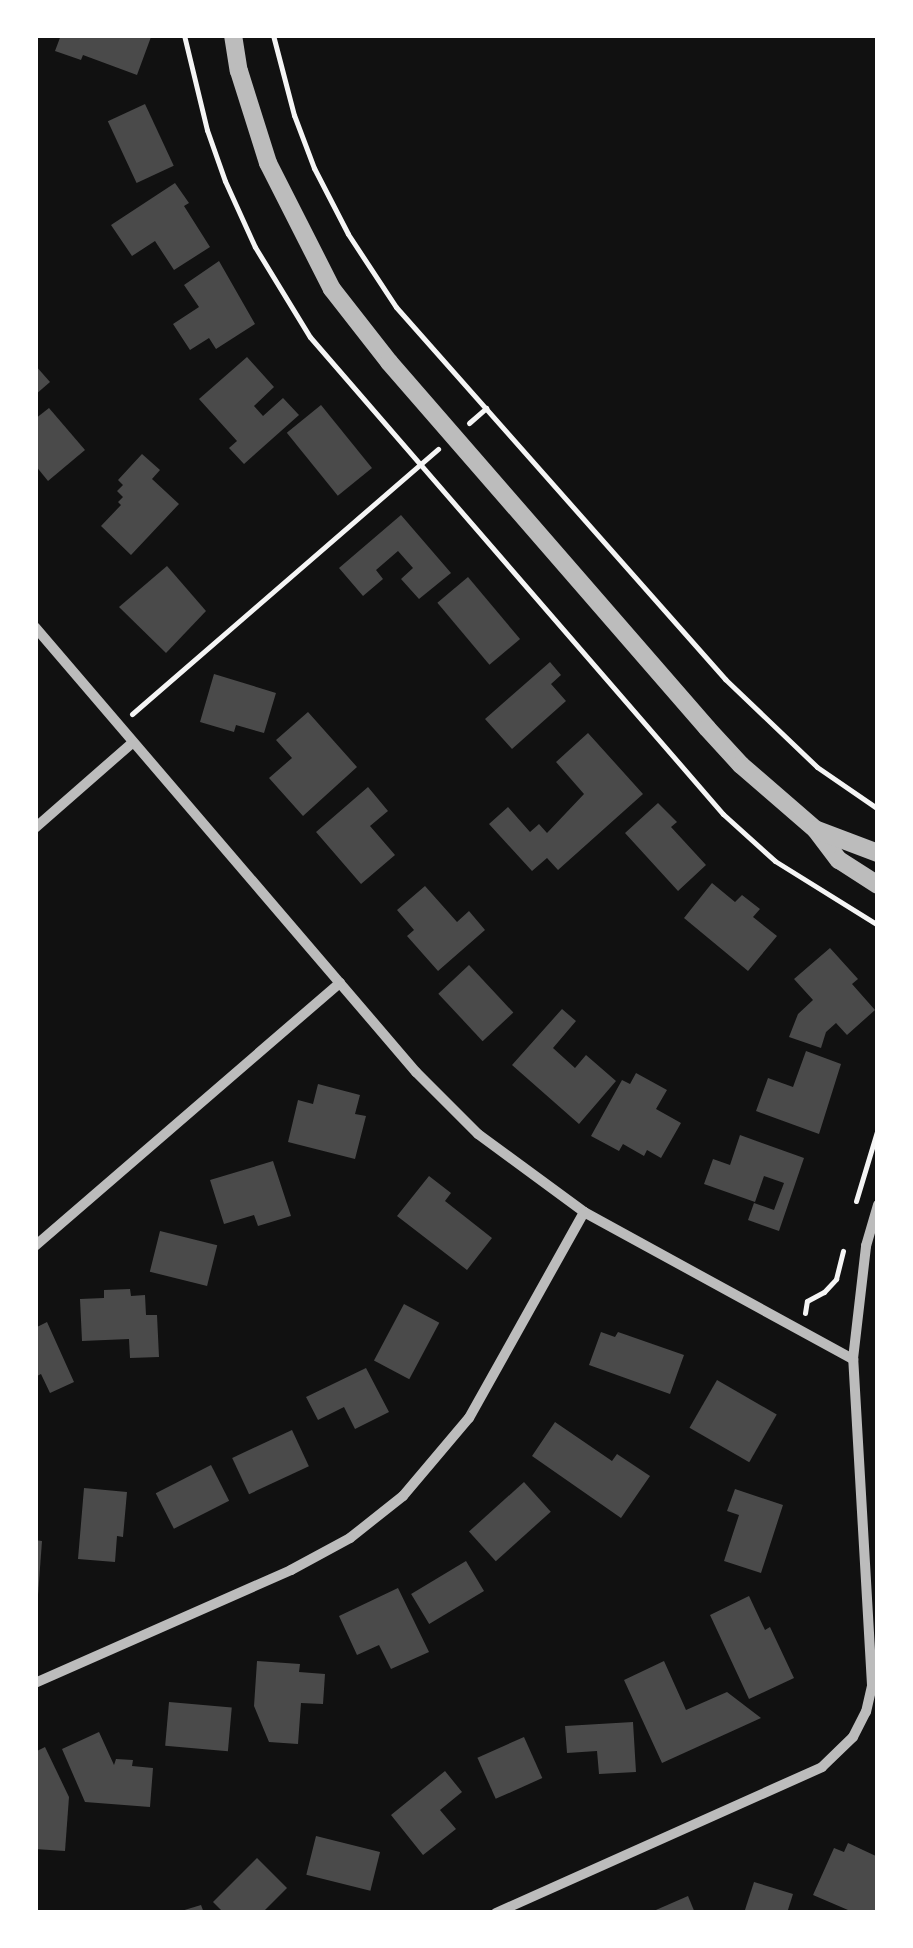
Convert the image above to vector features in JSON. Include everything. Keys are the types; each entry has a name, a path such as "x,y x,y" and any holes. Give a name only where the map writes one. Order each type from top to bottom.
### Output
{"street":[{"path":"233,35 239,71 268,163 332,289 389,362 740,765 816,830 840,860 878,885"},
{"path":"35,627 131,744 340,984 478,1134 584,1212 853,1359"},
{"path":"35,828 131,744"},
{"path":"816,830 878,853"},
{"path":"35,1246 340,984"},
{"path":"496,1913 822,1767 853,1738 866,1712 872,1685 853,1359 866,1246 878,1205"},
{"path":"35,1683 291,1570 350,1538 403,1496 470,1418 584,1212"}],"path":[{"path":"184,35 206,130 255,247 310,337 418,467 723,814 775,861 878,925"},
{"path":"273,35 294,116 314,168 348,234 396,307 725,678 817,767 878,809"},
{"path":"117,727 418,467"},
{"path":"854,1209 878,1128"},
{"path":"802,1331 807,1300 824,1292 836,1279 845,1244"}],"building":[{"path":"61,35 151,37 137,75 83,55 81,60 55,51"},
{"path":"145,104 174,166 137,183 108,121"},
{"path":"175,183 189,203 184,206 210,247 174,270 155,241 132,256 111,225"},
{"path":"219,261 255,324 216,349 209,338 190,350 173,324 199,307 184,285"},
{"path":"247,357 274,387 254,406 263,416 283,398 299,415 244,464 229,448 237,441 199,399"},
{"path":"35,365 50,382 35,395"},
{"path":"321,405 372,468 338,496 287,433"},
{"path":"49,408 85,450 48,481 35,465 35,419"},
{"path":"142,454 160,470 152,479 179,504 131,555 101,526 121,505 118,502 123,497 117,491 123,485 118,480"},
{"path":"401,515 451,573 419,599 401,579 413,568 398,551 376,570 383,579 363,596 339,568"},
{"path":"167,566 206,611 166,653 119,607"},
{"path":"468,577 520,639 489,665 437,603"},
{"path":"550,662 561,675 551,684 566,701 512,749 485,719"},
{"path":"214,674 276,693 264,733 236,725 234,732 200,722"},
{"path":"308,712 357,767 303,816 269,778 292,758 276,740"},
{"path":"588,733 643,794 558,870 547,858 532,871 489,824 508,807 530,832 539,824 547,833 584,794 556,762"},
{"path":"368,787 388,811 370,826 395,855 361,884 316,832"},
{"path":"658,803 677,822 671,827 706,865 678,891 625,833"},
{"path":"712,883 735,902 742,895 760,909 753,917 777,936 748,971 684,918"},
{"path":"425,886 457,922 469,911 485,930 438,971 407,936 414,930 397,910"},
{"path":"830,948 858,979 852,984 875,1010 847,1035 836,1023 826,1032 821,1048 789,1037 798,1014 813,1000 794,979"},
{"path":"469,965 513,1013 483,1041 438,994"},
{"path":"562,1009 576,1021 553,1048 575,1068 586,1055 616,1081 579,1124 512,1065"},
{"path":"806,1051 841,1064 819,1134 756,1111 768,1078 793,1087"},
{"path":"636,1073 667,1090 656,1109 681,1123 661,1158 647,1150 644,1156 623,1144 619,1151 591,1136 622,1080 630,1084"},
{"path":"318,1084 360,1095 355,1114 366,1116 355,1159 288,1142 298,1100 313,1104"},
{"path":"740,1135 804,1158 779,1231 748,1220 754,1203 774,1210 784,1183 764,1176 755,1202 704,1184 713,1159 730,1165"},
{"path":"273,1161 291,1216 258,1226 254,1215 224,1224 210,1180"},
{"path":"429,1176 451,1193 445,1201 492,1238 467,1270 397,1216"},
{"path":"160,1231 217,1245 207,1286 150,1272"},
{"path":"130,1289 131,1296 145,1295 146,1315 157,1315 159,1357 130,1358 129,1339 82,1341 80,1299 104,1298 104,1290"},
{"path":"404,1304 439,1323 409,1379 374,1361"},
{"path":"47,1322 74,1382 50,1393 41,1374 35,1377 35,1328"},
{"path":"601,1332 615,1337 618,1332 684,1355 670,1394 589,1365"},
{"path":"366,1368 389,1412 355,1429 344,1407 318,1420 306,1397"},
{"path":"717,1380 777,1414 749,1462 690,1428"},
{"path":"555,1422 612,1461 617,1454 650,1476 621,1518 532,1456"},
{"path":"292,1430 309,1466 249,1494 232,1458"},
{"path":"211,1465 229,1501 174,1529 156,1493"},
{"path":"524,1482 551,1512 496,1561 469,1532"},
{"path":"84,1488 127,1492 123,1537 117,1536 115,1562 78,1559"},
{"path":"735,1489 783,1505 761,1573 724,1561 739,1515 727,1511"},
{"path":"35,1540 42,1541 38,1595 35,1595"},
{"path":"466,1561 484,1591 429,1624 411,1594"},
{"path":"398,1588 429,1652 391,1669 379,1645 357,1655 339,1616"},
{"path":"749,1596 765,1630 770,1627 794,1678 749,1699 710,1615"},
{"path":"257,1661 300,1664 299,1672 325,1674 323,1704 301,1703 298,1744 269,1742 254,1706"},
{"path":"664,1661 686,1710 727,1692 761,1718 662,1763 624,1680"},
{"path":"169,1702 232,1707 228,1751 165,1746"},
{"path":"633,1722 636,1772 599,1774 597,1751 567,1753 565,1726"},
{"path":"99,1732 114,1765 116,1759 133,1760 132,1766 153,1768 150,1807 85,1802 62,1749"},
{"path":"524,1737 542,1778 496,1799 477,1758"},
{"path":"45,1747 69,1797 65,1851 35,1849 35,1752"},
{"path":"445,1771 462,1792 440,1810 456,1829 423,1855 391,1815"},
{"path":"316,1836 380,1852 370,1891 306,1875"},
{"path":"848,1843 878,1857 878,1913 855,1913 813,1895 834,1848 844,1852"},
{"path":"257,1858 287,1888 262,1913 224,1913 213,1902"},
{"path":"754,1882 793,1894 787,1913 744,1913"},
{"path":"688,1896 695,1913 649,1913"},
{"path":"201,1905 204,1913 178,1913 178,1912"}]}
